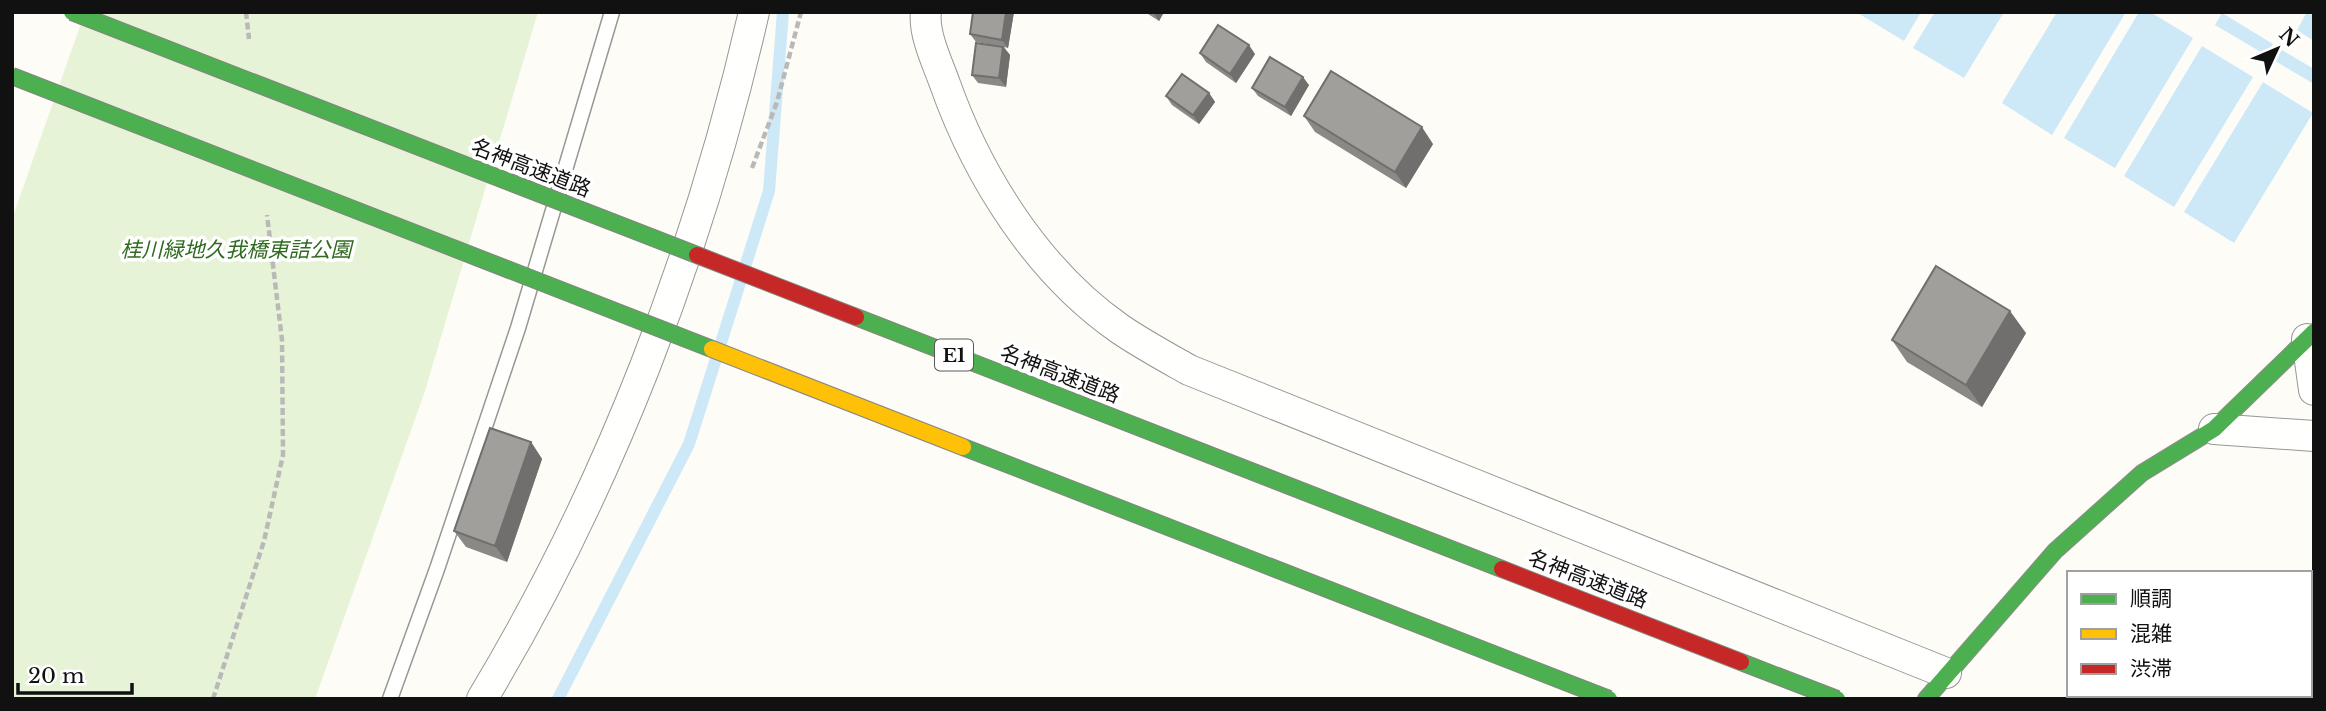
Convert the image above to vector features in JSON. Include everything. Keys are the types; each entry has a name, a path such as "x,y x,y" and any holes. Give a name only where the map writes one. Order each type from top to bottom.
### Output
{"main road":[{"name":"名神高速道路","path":"72,12 1837,699"},
{"path":"12,76 1609,699"},
{"path":"1926,699 2055,551 2142,472 2214,429 2310,335"}],"street":[{"path":"482,699 540,599 635,392 721,148 754,12"},
{"path":"926,12 933,49 961,127 1013,219 1063,280 1119,329 1189,370 1946,673"},
{"path":"2310,335 2314,390"},
{"path":"2214,429 2314,436"}],"lane":[{"path":"390,699 518,328 611,12"}],"path":[{"path":"246,12 250,54"},
{"path":"748,178 777,102 801,12"},
{"path":"213,699 264,541 283,455 285,377 281,318 266,205"}],"green space":[{"name":"桂川緑地久我橋東詰公園","path":"85,12 538,12 424,394 315,699 12,699 12,219"}],"water":[{"path":"1856,12 1921,12 1904,41"},
{"path":"1935,12 2004,12 1964,78 1913,48"},
{"path":"2057,12 2126,12 2052,135 2002,103"},
{"path":"2139,12 2150,12 2193,38 2115,168 2064,138"},
{"path":"2307,12 2314,12 2314,41 2297,30"},
{"path":"2222,13 2273,44 2266,55 2215,25"},
{"path":"2202,46 2253,77 2174,207 2124,176"},
{"path":"2282,50 2314,69 2314,84 2275,61"},
{"path":"2263,82 2313,113 2234,243 2184,212"}],"building":[{"path":"973,12 1006,12 1002,40 970,34"},
{"path":"1218,25 1249,45 1230,74 1200,53"},
{"path":"976,43 1003,47 999,78 972,75"},
{"path":"1270,57 1303,77 1285,107 1252,88"},
{"path":"1331,71 1422,127 1395,172 1304,116"},
{"path":"1182,74 1209,93 1193,115 1166,96"},
{"path":"1936,266 2010,311 1966,385 1892,340"},
{"path":"490,428 531,442 495,546 454,531"}],"waterway":[{"path":"558,699 689,444 769,191 783,12"}],"traffic: fast":[{"path":"72,12 697,255"},
{"path":"12,76 712,349"},
{"path":"856,317 1502,569"},
{"path":"1926,699 2055,551 2142,473 2214,429 2314,332"},
{"path":"963,447 1609,699"},
{"path":"1741,662 1837,699"}],"traffic: slow":[{"path":"712,349 963,447"}],"traffic: jam":[{"path":"697,255 856,317"},
{"path":"1502,569 1741,662"}]}
